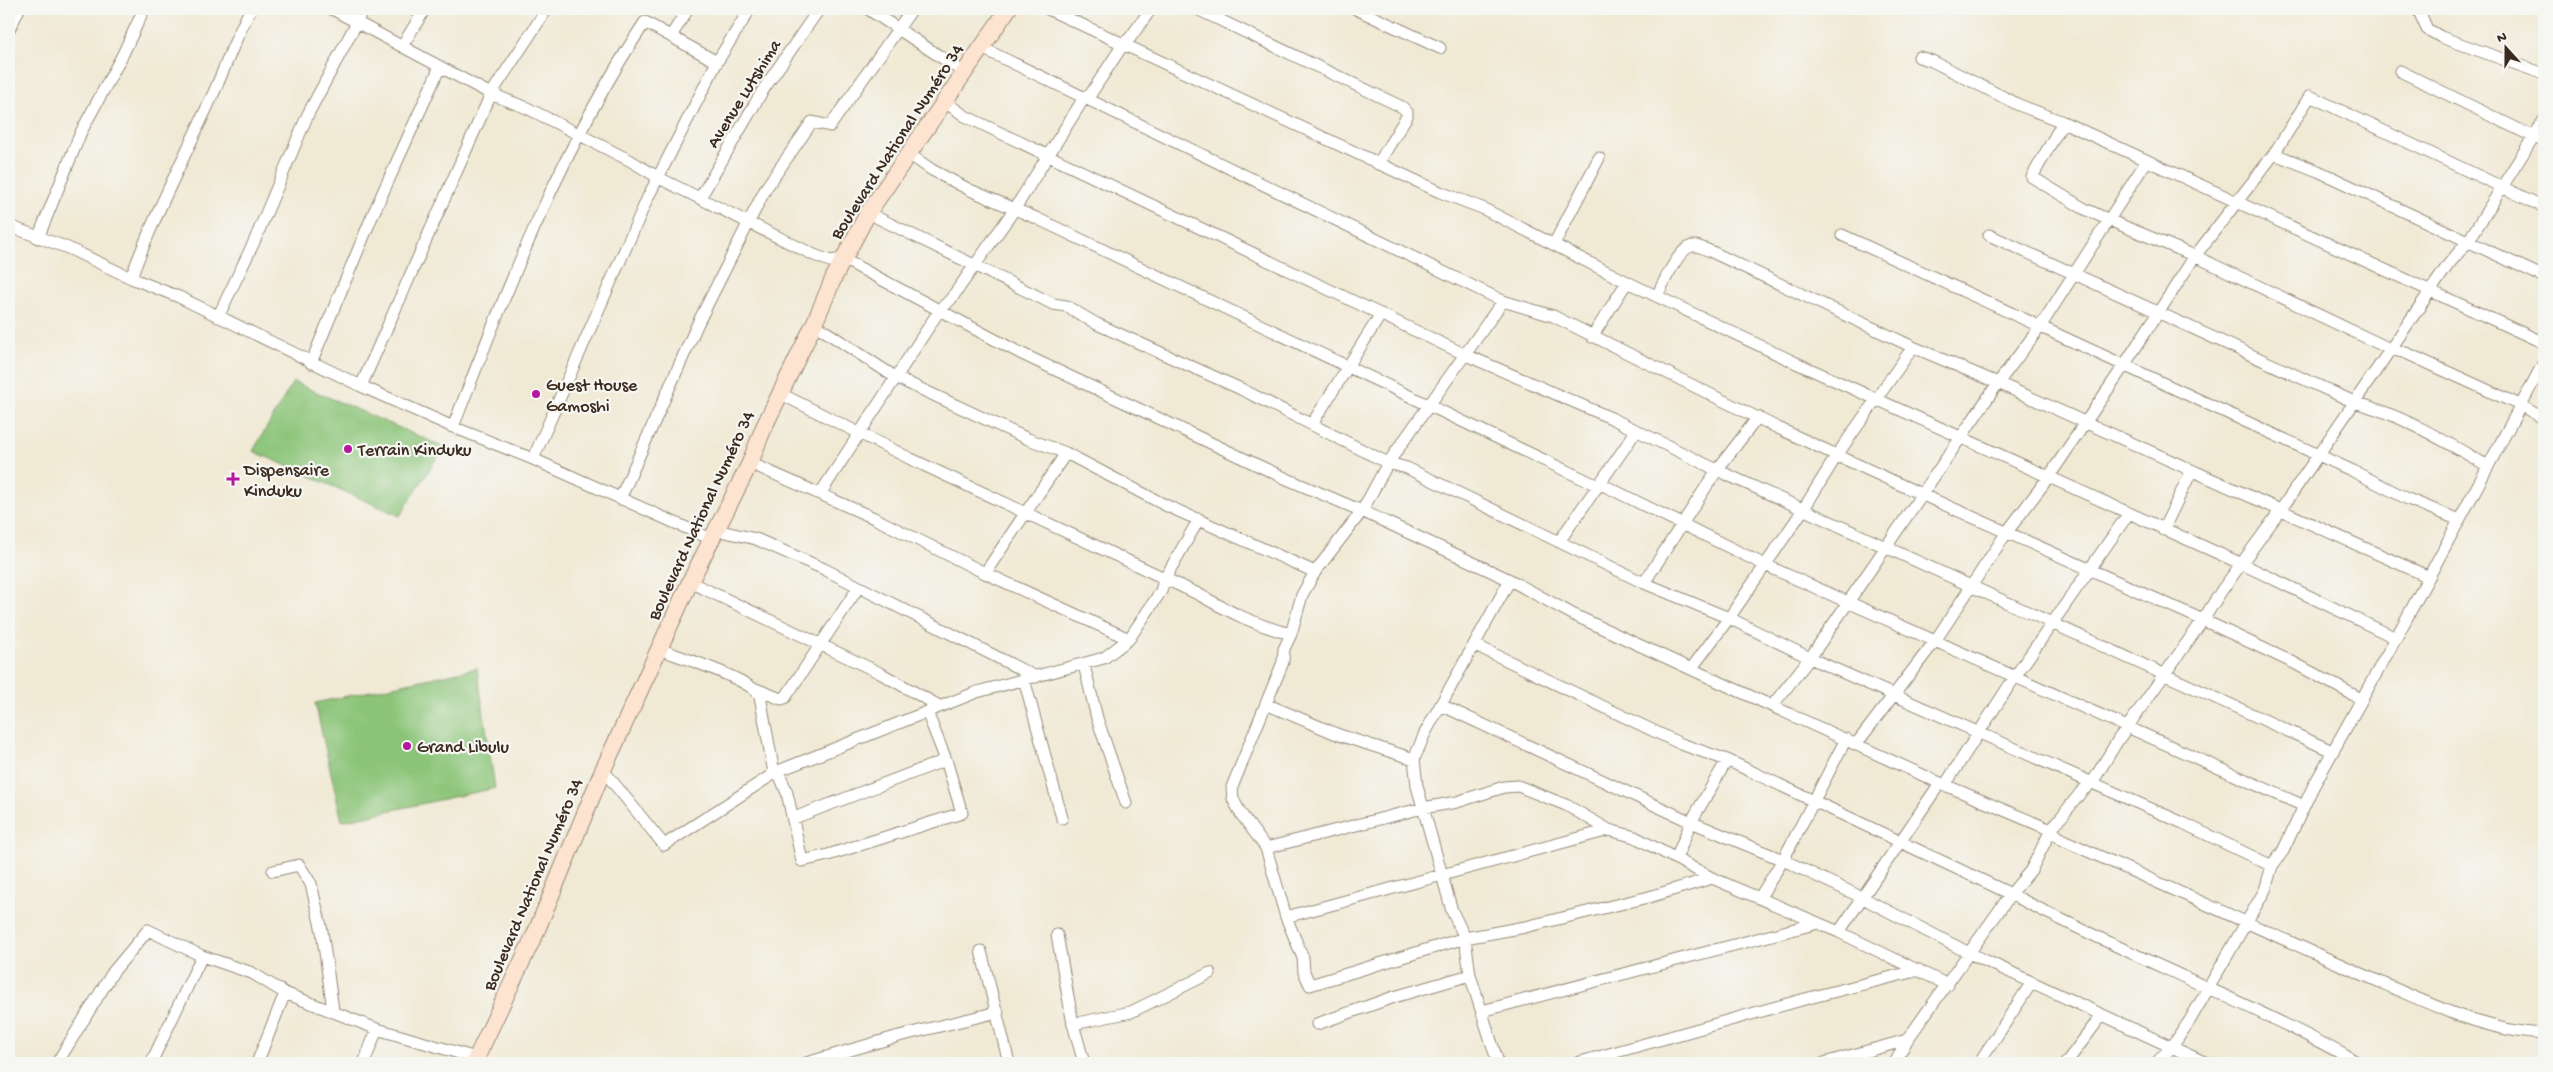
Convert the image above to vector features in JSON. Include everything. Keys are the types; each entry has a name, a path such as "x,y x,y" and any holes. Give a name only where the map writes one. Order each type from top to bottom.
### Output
{"main road":[{"name":"Boulevard National Numéro 34","path":"475,1061 536,932 602,770 690,582 750,463 843,259 868,213 946,102 1008,9"}],"street":[{"path":"9,30 19,9"},
{"path":"38,238 81,132 123,54 144,9"},
{"path":"130,278 180,162 210,103 251,9"},
{"path":"332,9 491,94 527,108 631,161 659,178 814,255 830,261 843,259 1020,353 1234,454 1510,580 1574,615 1942,784 2051,830 2061,839 2244,922 2439,1007 2485,1024 2519,1033 2544,1034"},
{"path":"218,317 254,242 308,114 362,9"},
{"path":"402,46 426,9"},
{"path":"361,386 491,94 547,9"},
{"path":"671,36 688,9"},
{"path":"534,459 602,298 648,197 717,62 750,9"},
{"name":"Avenue Lutshima","path":"700,198 763,90 819,9"},
{"path":"868,9 965,73"},
{"path":"620,499 698,323 766,188 812,122 830,126 912,9"},
{"path":"1048,9 1124,43 1378,164 1440,192 1482,208 1627,282 1876,400 2242,564 2396,638"},
{"path":"820,494 939,311 951,299 1014,210 1084,98 1090,95 1124,43 1130,38 1151,9"},
{"path":"1198,9 1402,107 1408,116 1378,164"},
{"path":"1356,9 1440,48"},
{"path":"2418,9 2427,29 2441,37 2544,74"},
{"path":"453,427 521,260 579,136 617,64 645,22 717,62"},
{"path":"982,48 1084,98 1118,112 1225,168 1369,234 1503,300 1552,316 1837,455 2294,662 2361,699"},
{"path":"1919,57 1932,61 2019,105 2063,122 2146,162 2544,343"},
{"path":"311,363 374,212 440,67"},
{"path":"2400,71 2539,138"},
{"path":"1760,897 1851,741 1893,694 1935,641 2007,532 2048,478 2083,422 2123,366 2195,256 2274,154 2310,96 2544,207"},
{"path":"946,102 965,116 1466,355 1611,418 1716,470 1886,549 1972,586 2332,751"},
{"path":"1895,1063 1907,1040 2011,894 2031,870 2051,830 2082,791 2092,783 2222,590 2242,564 2261,534 2280,511 2448,265 2469,240 2539,138 2544,120"},
{"path":"2063,122 2032,177 2083,208 2195,256 2390,349 2406,353 2522,406 2544,419"},
{"path":"909,154 932,170 1014,210 1428,407 1596,485 1605,486 1764,565 2304,806"},
{"path":"2274,154 2318,171 2544,276"},
{"path":"1554,244 1599,158"},
{"path":"1772,706 1810,658 1962,439 1998,383 2040,327 2146,162"},
{"path":"868,213 1053,304 1066,306 1097,324 1242,389 1388,463 1407,468 1644,583 1729,618 1810,658 2183,823 2272,866"},
{"path":"9,226 68,248 130,278 179,297 361,386 453,427 534,459 620,499 714,534 756,539 824,569 1036,677"},
{"path":"1842,234 2123,366 2318,454 2408,499 2459,520"},
{"path":"1989,235 2074,273 2158,314 2354,402 2378,409 2414,424 2488,466"},
{"path":"1657,296 1680,254 1693,246 1710,251 1913,347 1998,383 2429,577"},
{"path":"1592,336 1627,282"},
{"path":"1503,300 1388,463 1362,511 1315,572 1302,595 1291,634 1284,649 1283,662 1232,786 1233,799 1241,814 1266,848 1286,917 1310,985 1465,938 1525,927 1649,897 1712,878"},
{"path":"1312,424 1381,314"},
{"path":"814,324 895,377 1028,439 1066,453 1163,504 1315,572"},
{"path":"1691,669 1729,618 1803,510 1837,455 1913,347"},
{"path":"2156,1063 2172,1047 2244,922 2265,890 2272,866 2283,851 2332,751 2396,638 2544,362"},
{"path":"781,394 1024,513 1246,617 1253,623 1291,634"},
{"path":"1644,583 1716,470 1758,417"},
{"path":"1559,542 1596,485 1610,470 1636,431"},
{"path":"985,573 1066,453"},
{"path":"750,463 1129,639"},
{"path":"2163,530 2192,470"},
{"path":"1838,932 1899,841 1979,734 2014,678 2129,513"},
{"path":"602,770 664,845 776,772 977,692 1084,665 1104,658 1129,639 1161,591 1164,580 1199,519"},
{"path":"1498,1063 1470,975 1465,938 1452,911 1423,808 1417,786 1414,759 1425,733 1510,580"},
{"path":"690,582 880,673 939,706"},
{"path":"659,649 716,670 781,699 785,698 858,588"},
{"path":"1475,645 1681,744 1727,760 1815,801 2011,894 2057,918 2312,1037 2355,1061"},
{"path":"1084,665 1097,718 1126,803"},
{"path":"1024,680 1062,818"},
{"path":"756,689 760,696 776,772 787,792 794,818 802,861 962,813 946,760 927,712"},
{"path":"1266,704 1339,735 1414,759"},
{"path":"1441,705 1691,822 1783,860 1861,897 1969,953 2206,1063"},
{"path":"794,818 946,760"},
{"path":"1676,858 1691,822 1727,760"},
{"path":"1266,848 1518,786 1566,805 1609,830 1635,838 1712,878 1838,932 1948,985"},
{"path":"1286,917 1609,830"},
{"path":"273,871 299,864 311,884 322,931 333,1010"},
{"path":"1482,1011 1818,923"},
{"path":"57,1063 113,972 148,930 202,956 252,973 285,993 333,1010 377,1029 475,1061"},
{"path":"1056,935 1073,1024 1084,1063"},
{"path":"981,951 998,1012 1009,1063"},
{"path":"151,1063 202,956"},
{"path":"1577,1063 1805,999 1919,970"},
{"path":"1073,1024 1131,1012 1210,974"},
{"path":"1317,1024 1394,997 1470,975"},
{"path":"1979,1063 2032,982"},
{"path":"256,1063 285,993"},
{"path":"806,1063 824,1061 899,1036 998,1012"},
{"path":"2066,1063 2102,1015"},
{"path":"364,1063 377,1029"},
{"path":"1824,1063 1907,1040"}],"green space":[{"name":"Terrain Kinduku","path":"293,382 444,447 400,516 253,451"},
{"name":"Grand Libulu","path":"477,668 495,788 342,821 315,703"}],"place":[{"name":"Guest House Gamoshi","path":"536,394"},
{"name":"Terrain Kinduku","path":"348,449"},
{"name":"Dispensaire Kinduku","path":"233,479"},
{"name":"Grand Libulu","path":"407,746"}]}
